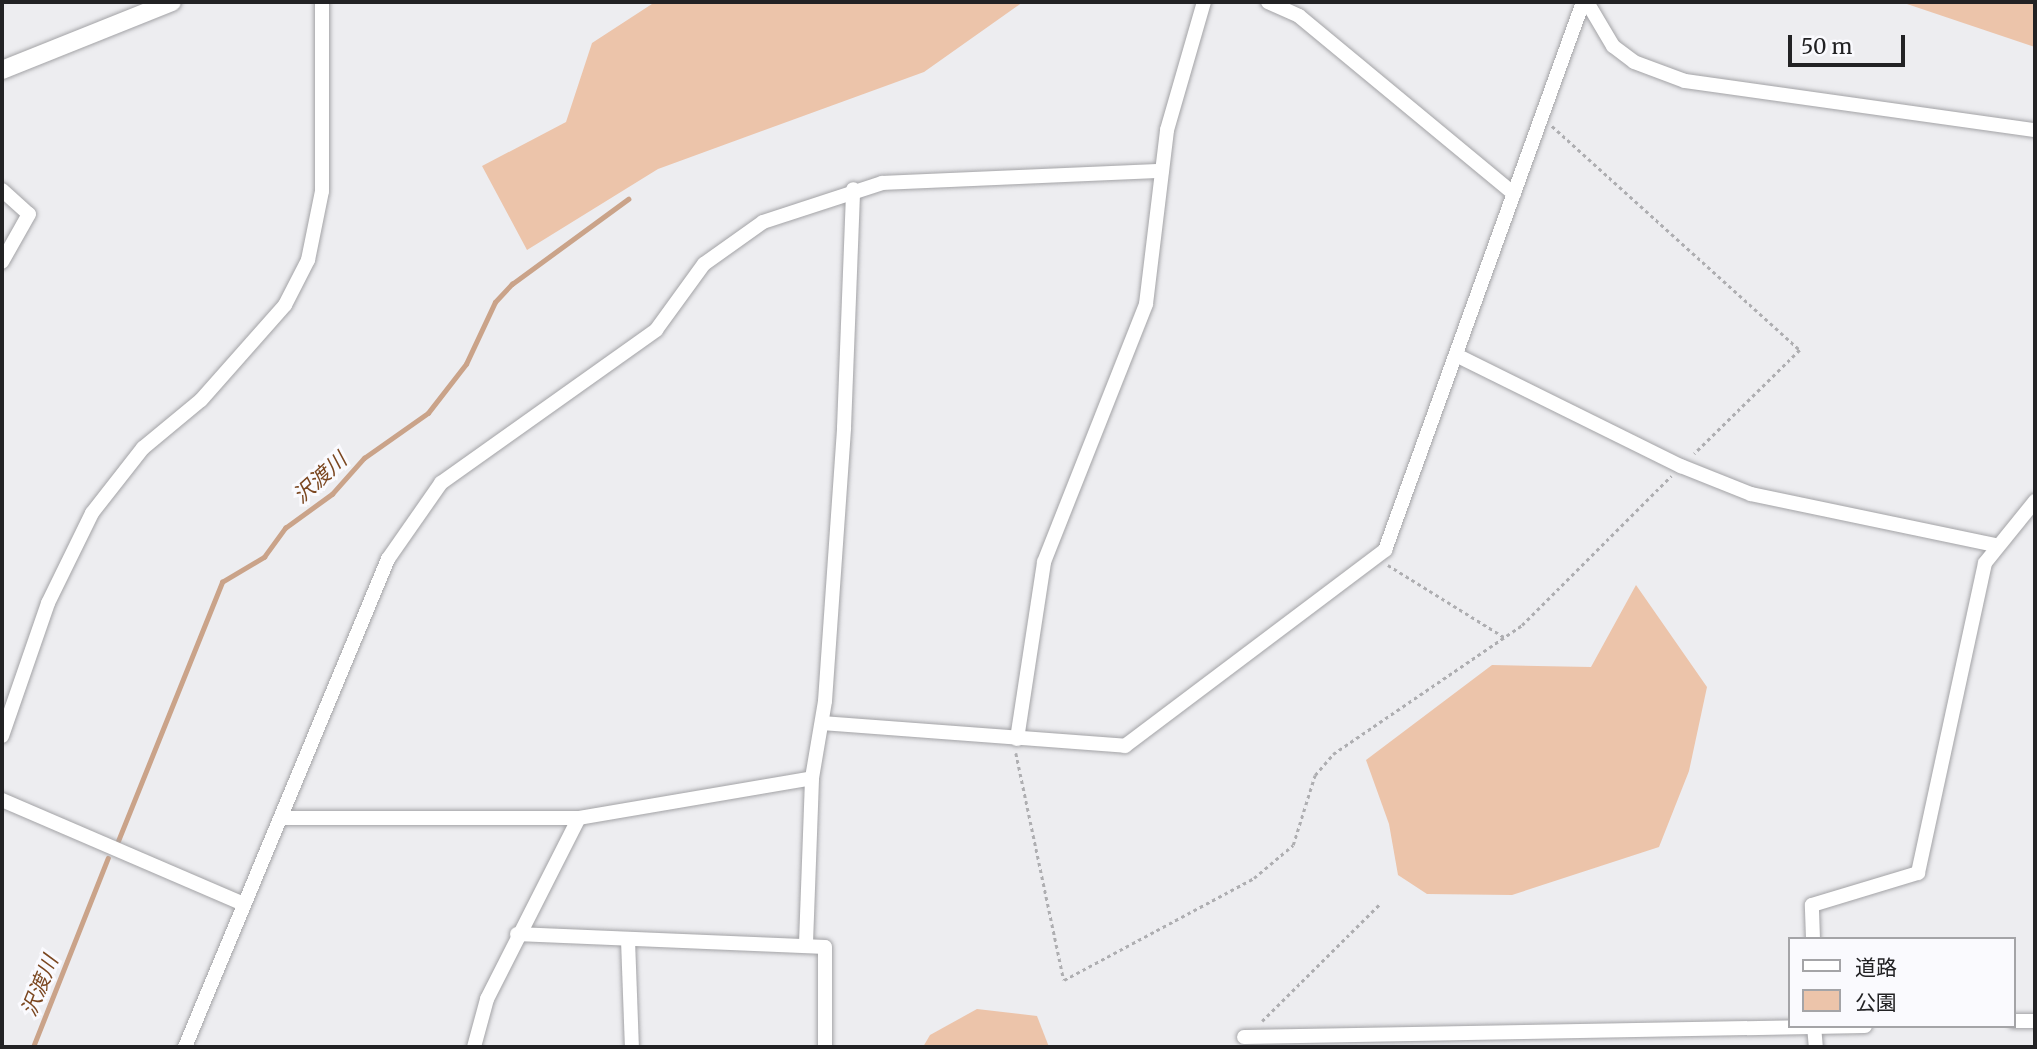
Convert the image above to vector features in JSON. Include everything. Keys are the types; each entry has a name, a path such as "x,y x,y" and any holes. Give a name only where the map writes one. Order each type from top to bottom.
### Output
{"street":[{"path":"2,70 172,2"},
{"path":"2,736 48,603 92,513 143,448 201,400 285,305 308,260 322,191 322,2"},
{"path":"1017,739 1044,562 1146,304 1162,171 1176,90 1204,2"},
{"path":"1268,2 1299,16 1514,194"},
{"path":"822,723 1125,746 1385,550 1585,2"},
{"path":"1585,2 1613,46 1634,62 1685,81 2035,130"},
{"path":"185,1047 388,559 441,483 656,330 704,264 763,222 853,189 955,178 1162,171"},
{"path":"806,943 812,778 822,723 844,428 853,189"},
{"path":"2,190 29,214 2,262"},
{"path":"1458,356 1681,466 1751,494 1995,545"},
{"path":"1813,937 1812,905 1918,873 1985,564 1995,545 2035,501"},
{"path":"281,818 579,818 812,778"},
{"path":"2,800 244,904"},
{"path":"474,1047 487,999 517,934 579,818"},
{"path":"517,934 628,940 806,943 825,947 825,1047"},
{"path":"628,940 632,1047"},
{"path":"2016,1021 2035,1021"},
{"path":"1244,1037 1788,1027"},
{"path":"1814,1028 1816,1047"}],"path":[{"path":"1017,739 1064,980 1254,878 1293,845 1315,775 1333,754 1504,637 1800,350 1542,117"},
{"path":"1376,557 1504,637"},
{"path":"1244,1037 1379,905"}],"green space":[{"path":"655,2 1023,2 924,72 658,169 527,250 482,166 566,122 592,43"},
{"path":"1905,2 2035,2 2035,47 1904,3"},
{"path":"1636,585 1707,687 1689,771 1659,847 1512,895 1427,894 1398,875 1389,824 1366,760 1492,665 1591,667"},
{"path":"977,1009 1037,1016 1049,1047 923,1047 930,1035"}],"waterway":[{"name":"沢渡川","path":"118,841 222,582 264,557 285,528 332,494 364,458 428,413 466,364 495,302 512,284 628,199"},
{"name":"沢渡川","path":"33,1047 108,858"}]}
